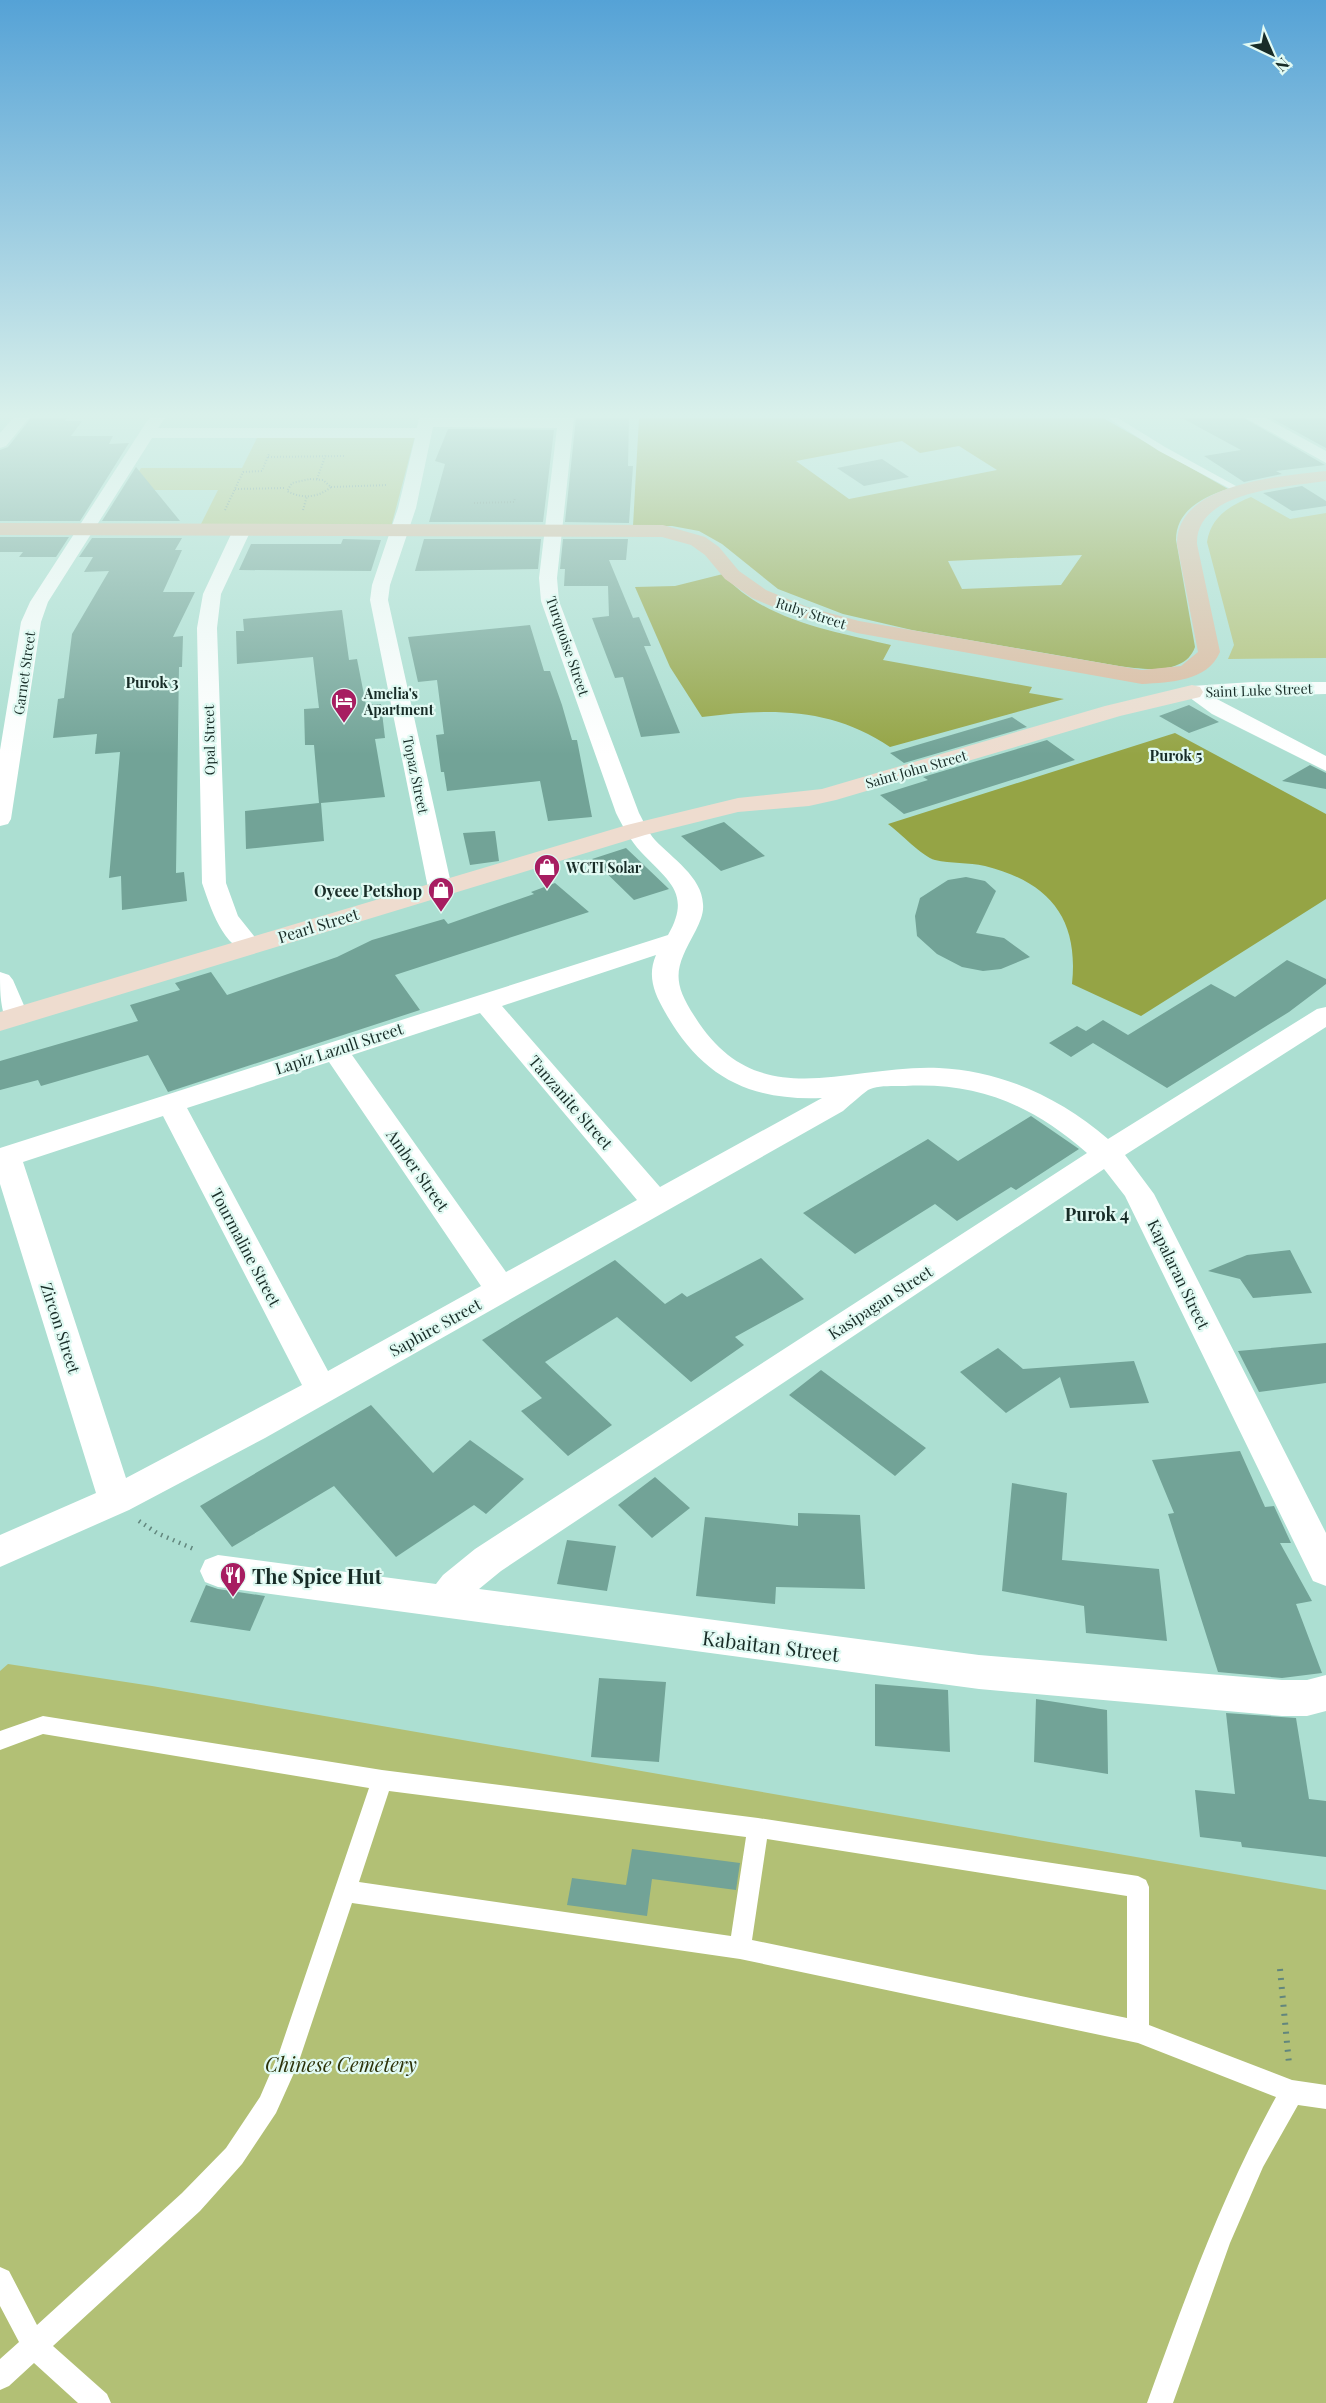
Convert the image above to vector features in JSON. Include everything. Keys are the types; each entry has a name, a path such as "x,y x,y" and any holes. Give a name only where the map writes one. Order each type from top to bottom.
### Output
{"main road":[{"name":"Ruby Street","path":"653,530 689,537 705,546 732,575 759,594 800,611 857,627 1142,677 1173,675 1199,666 1209,652 1188,544 1189,530"}],"street":[{"name":"Garnet Street","path":"0,819 25,674 31,622 39,602 86,530"},
{"name":"Opal Street","path":"242,530 212,594 207,628 214,883 226,918 249,946"},
{"name":"Topaz Street","path":"400,530 381,585 379,600 440,888"},
{"name":"Turquoise Street","path":"552,530 548,578 555,619 614,779 636,830"},
{"path":"1173,675 1192,692 1219,710 1326,764"},
{"name":"Saint Luke Street","path":"1192,692 1252,688 1326,688"},
{"name":"Saint John Street","path":"636,830 738,805 809,799 827,795 1130,706 1192,692"},
{"name":"Pearl Street","path":"8,1020 636,830"},
{"name":"Kapalaran Street","path":"636,830 685,885 691,897 688,922 663,973 667,988 698,1043 713,1058 747,1079 770,1086 823,1089 886,1078 948,1078 1000,1086 1037,1101 1107,1153 1124,1170 1139,1194 1326,1570"},
{"name":"Lapiz Lazull Street","path":"3,1158 678,940"},
{"path":"0,980 8,1020"},
{"name":"Tanzanite Street","path":"484,1001 657,1203"},
{"name":"Kasipagan Street","path":"444,1603 456,1586 488,1560 1107,1153 1326,1015"},
{"name":"Amber Street","path":"335,1050 501,1290"},
{"name":"Saphire Street","path":"0,1552 116,1500 322,1390 844,1098 859,1083"},
{"name":"Tourmaline Street","path":"171,1103 322,1390"},
{"name":"Zircon Street","path":"3,1158 116,1500"},
{"name":"Kabaitan Street","path":"210,1562 444,1603 979,1672 1282,1698 1307,1698 1326,1692"}],"lane":[{"path":"0,1741 18,1732 43,1725 382,1780 758,1828 1138,1887 1138,2032"},
{"path":"0,2377 35,2348 191,2202 240,2148 268,2105 290,2056 382,1780"},
{"path":"740,1948 758,1828"},
{"path":"346,1891 740,1948 1138,2032 1292,2092 1326,2097"},
{"path":"1160,2403 1219,2240 1255,2159 1292,2092"},
{"path":"0,2280 35,2348 98,2403"}],"path":[{"path":"116,1500 128,1513 157,1533 210,1562"},
{"path":"1280,1969 1292,2092"}],"green space":[{"path":"694,530 1177,530 1176,540 1195,647 1190,656 1173,667 1139,668 912,630 843,614 778,589 722,544","holes":["1082,555 1061,585 962,589 948,561"]},
{"path":"1210,530 1326,530 1326,658 1228,659 1234,645 1207,542"},
{"path":"723,574 739,590 779,613 824,629 891,645 883,660 1032,687 1029,693 1064,699 890,747 846,724 799,714 751,712 702,717 670,667 635,587 675,586"},
{"path":"1175,733 1326,814 1326,899 1141,1016 1072,984 1073,961 1070,940 1055,906 1042,893 1027,882 985,866 930,858 888,824"},
{"name":"Chinese Cemetery","path":"8,1664 152,1686 1326,1890 1326,2403 0,2403 0,1671"}],"building":[{"path":"0,537 69,537 56,557 19,557 23,552 0,552"},
{"path":"92,538 182,538 175,550 182,550 163,592 195,592 173,637 183,636 182,667 179,667 176,873 184,872 187,901 122,910 121,876 109,878 120,752 95,754 97,734 53,738 58,699 64,698 72,634 109,571 84,572 93,557 79,557"},
{"path":"343,539 381,540 371,571 239,570 251,544 341,544"},
{"path":"424,539 541,539 538,569 415,571"},
{"path":"563,539 628,539 626,560 609,560 633,618 639,617 651,646 644,646 680,733 641,737 623,677 615,678 592,618 609,616 608,586 564,586 565,569 560,569"},
{"path":"342,610 349,660 357,659 366,705 381,704 385,738 375,739 385,797 321,803 324,841 246,849 245,811 319,803 314,745 305,745 304,709 319,708 313,657 237,664 236,631 244,631 243,619"},
{"path":"530,625 544,671 550,671 572,740 577,740 592,817 548,821 540,781 447,791 444,772 441,772 436,735 444,734 437,680 418,682 408,637"},
{"path":"1189,705 1219,722 1189,733 1159,716"},
{"path":"1012,717 1027,727 904,763 890,753"},
{"path":"1047,740 1075,760 904,814 880,795 928,780 923,777"},
{"path":"1310,765 1326,773 1326,789 1282,781"},
{"path":"724,822 765,856 721,871 681,836"},
{"path":"495,831 499,861 470,865 463,833"},
{"path":"626,848 669,889 634,900 592,859"},
{"path":"966,877 985,881 996,891 976,933 1004,938 1030,957 1001,969 983,971 962,967 937,954 917,936 915,916 920,898 948,880"},
{"path":"555,883 589,912 395,975 420,1010 168,1092 148,1055 41,1086 38,1080 0,1090 0,1061 138,1021 130,1005 180,990 175,983 211,972 227,995 337,957 372,940 444,919 448,924 534,894 531,892"},
{"path":"1287,960 1326,979 1326,984 1289,1012 1167,1088 1093,1043 1071,1057 1049,1043 1077,1026 1086,1031 1103,1020 1128,1035 1211,984 1235,997"},
{"path":"1031,1116 1079,1149 1016,1190 1011,1187 957,1221 935,1204 855,1254 803,1213 928,1139 958,1161"},
{"path":"1290,1250 1312,1293 1253,1298 1240,1279 1208,1271 1247,1255"},
{"path":"761,1258 804,1299 735,1337 744,1345 691,1382 617,1317 545,1362 612,1425 568,1456 521,1411 542,1398 482,1340 615,1260 665,1304 682,1293 687,1297"},
{"path":"1326,1343 1326,1383 1259,1392 1238,1351"},
{"path":"998,1348 1023,1369 1134,1361 1149,1403 1070,1408 1060,1377 1006,1413 960,1372"},
{"path":"821,1370 926,1448 895,1476 789,1395"},
{"path":"371,1405 433,1473 470,1440 524,1479 486,1514 474,1505 396,1557 334,1486 232,1547 200,1506"},
{"path":"1240,1451 1265,1507 1274,1506 1291,1543 1280,1543 1312,1601 1296,1604 1322,1673 1282,1678 1218,1672 1168,1514 1174,1513 1152,1460"},
{"path":"655,1477 690,1508 652,1538 618,1505"},
{"path":"1012,1483 1067,1493 1062,1560 1159,1569 1167,1641 1086,1633 1084,1606 1002,1591"},
{"path":"798,1513 860,1515 865,1589 776,1587 775,1604 696,1596 705,1517 798,1526"},
{"path":"567,1540 616,1546 607,1591 557,1584"},
{"path":"206,1585 265,1596 250,1631 190,1622"},
{"path":"599,1678 666,1682 659,1762 591,1757"},
{"path":"875,1684 948,1690 950,1752 875,1746"},
{"path":"1036,1699 1107,1710 1108,1774 1034,1762"},
{"path":"1226,1713 1296,1718 1309,1799 1326,1801 1326,1857 1242,1847 1241,1842 1200,1837 1195,1790 1235,1794"},
{"path":"632,1849 740,1863 736,1890 652,1879 647,1916 567,1905 572,1878 626,1885"}],"place":[{"name":"Amelia's Apartment","path":"344,724"},
{"name":"WCTI Solar","path":"547,890"},
{"name":"Oyeee Petshop","path":"441,913"},
{"name":"The Spice Hut","path":"233,1598"}],"district":[{"name":"Purok 3","path":"152,682"},
{"name":"Purok 5","path":"1176,755"},
{"name":"Purok 4","path":"1097,1214"}]}
